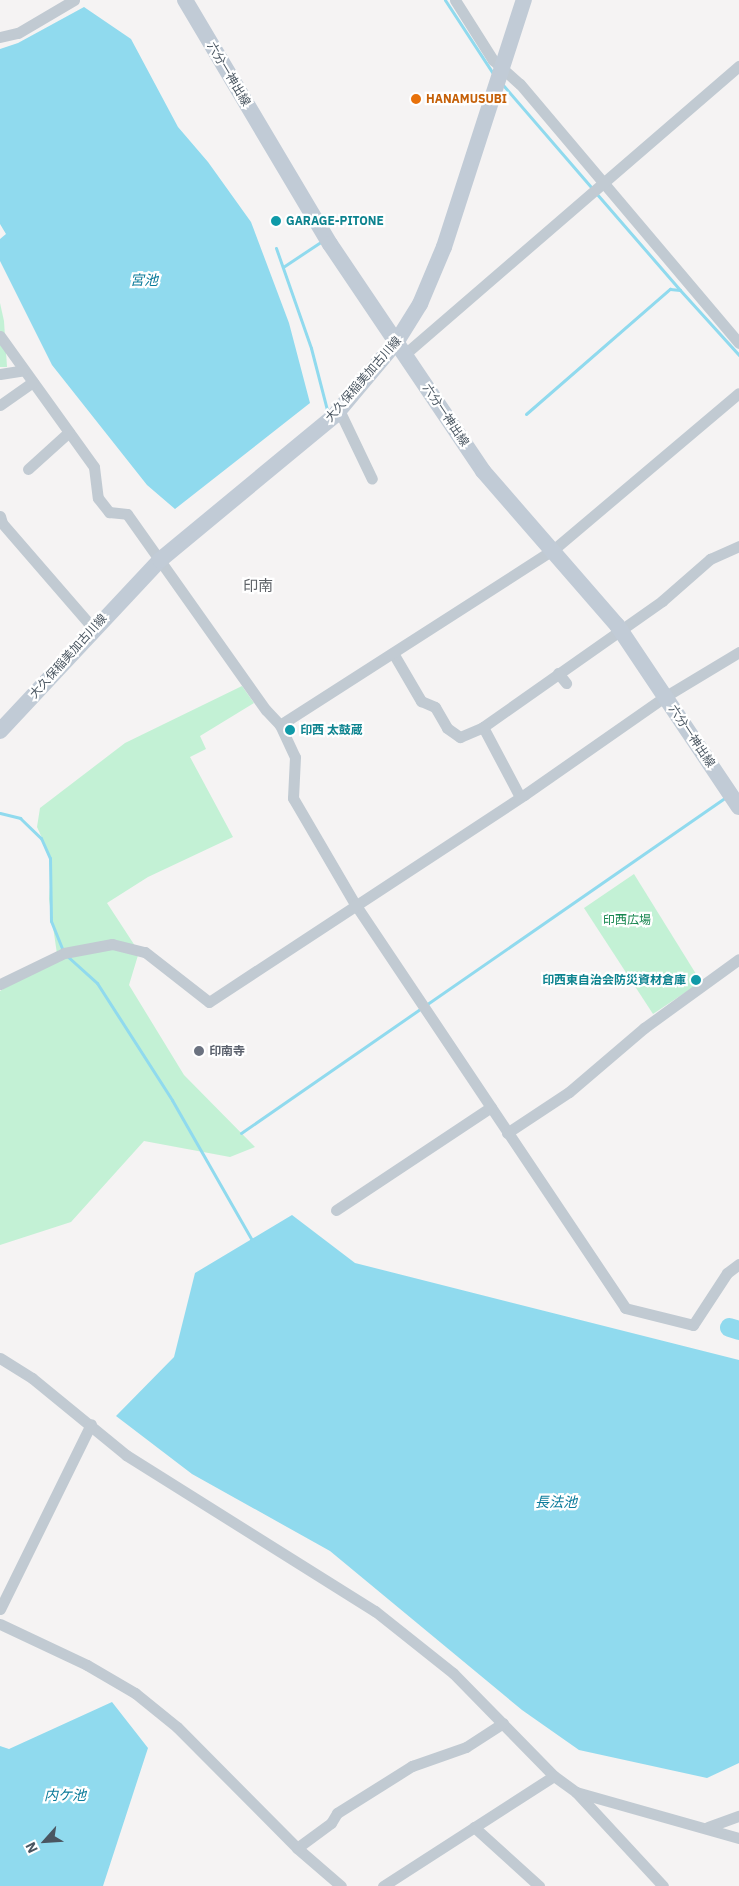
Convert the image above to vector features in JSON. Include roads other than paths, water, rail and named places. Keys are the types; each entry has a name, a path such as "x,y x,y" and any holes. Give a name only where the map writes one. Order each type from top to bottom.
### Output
{"main road":[{"name":"六分一神出線","path":"185,0 330,244 483,471 553,550 619,629 666,696 739,807"},
{"name":"大久保稲美加古川線","path":"0,731 93,628 160,560 339,410 401,348 444,247 524,0"}],"street":[{"path":"0,37 18,33 74,0"},
{"path":"455,0 501,69 520,84 739,343"},
{"path":"401,348 604,183 739,66"},
{"path":"0,336 94,467 98,498 109,512 127,514 266,710 280,725 295,757 293,798 355,904 625,1308 693,1325 727,1273 739,1264"},
{"path":"0,374 24,370"},
{"path":"0,404 33,382"},
{"path":"280,725 553,550 739,393"},
{"path":"339,410 372,479"},
{"path":"28,469 69,432"},
{"path":"0,516 2,523 93,628"},
{"path":"393,653 421,700 435,707 447,728 460,737 483,727 619,629 662,601 710,559 739,546"},
{"path":"0,984 64,953 112,944 144,952 209,1002 520,797 666,696 739,652"},
{"path":"558,673 566,683"},
{"path":"483,727 520,797"},
{"path":"507,1133 569,1092 644,1028 739,959"},
{"path":"336,1210 491,1107"},
{"path":"0,1358 32,1378 126,1455 375,1611 454,1673 554,1776 576,1792 663,1886"},
{"path":"0,1609 90,1424"},
{"path":"0,1624 87,1665 134,1693 176,1727 296,1848 341,1886"},
{"path":"296,1848 331,1823 338,1813 412,1766 466,1747 503,1723"},
{"path":"382,1886 554,1776"},
{"path":"576,1792 708,1827 739,1838"},
{"path":"708,1827 739,1816"},
{"path":"474,1827 538,1886"}],"water":[{"name":"宮池","path":"84,7 131,39 178,127 208,162 251,222 289,323 310,403 175,509 147,485 52,365 0,261 0,239 6,234 0,224 0,49 18,43"},
{"name":"長法池","path":"292,1215 355,1263 739,1360 739,1763 707,1778 579,1750 522,1710 330,1551 192,1474 116,1416 174,1357 195,1273"},
{"name":"内ケ池","path":"112,1702 148,1748 103,1886 0,1886 0,1746 9,1749"}],"waterway":[{"path":"445,0 494,75"},
{"path":"503,85 592,188"},
{"path":"596,193 680,290"},
{"path":"283,267 322,241"},
{"path":"276,248 311,348 327,410"},
{"path":"526,414 670,289 680,290 739,355"},
{"path":"241,1133 726,797"},
{"path":"0,813 20,818 41,838 50,858 51,921 63,950"},
{"path":"66,955 97,983 172,1100 253,1242"},
{"path":"729,1327 739,1330"}],"place":[{"name":"HANAMUSUBI","path":"416,99"},
{"name":"GARAGE-PITONE","path":"276,221"},
{"name":"印西 太鼓蔵","path":"290,730"},
{"name":"印西東自治会防災資材倉庫","path":"696,980"},
{"name":"印南寺","path":"199,1051"}],"district":[{"name":"印南","path":"258,586"}],"park label":[{"name":"印西広場","path":"627,920"}]}
